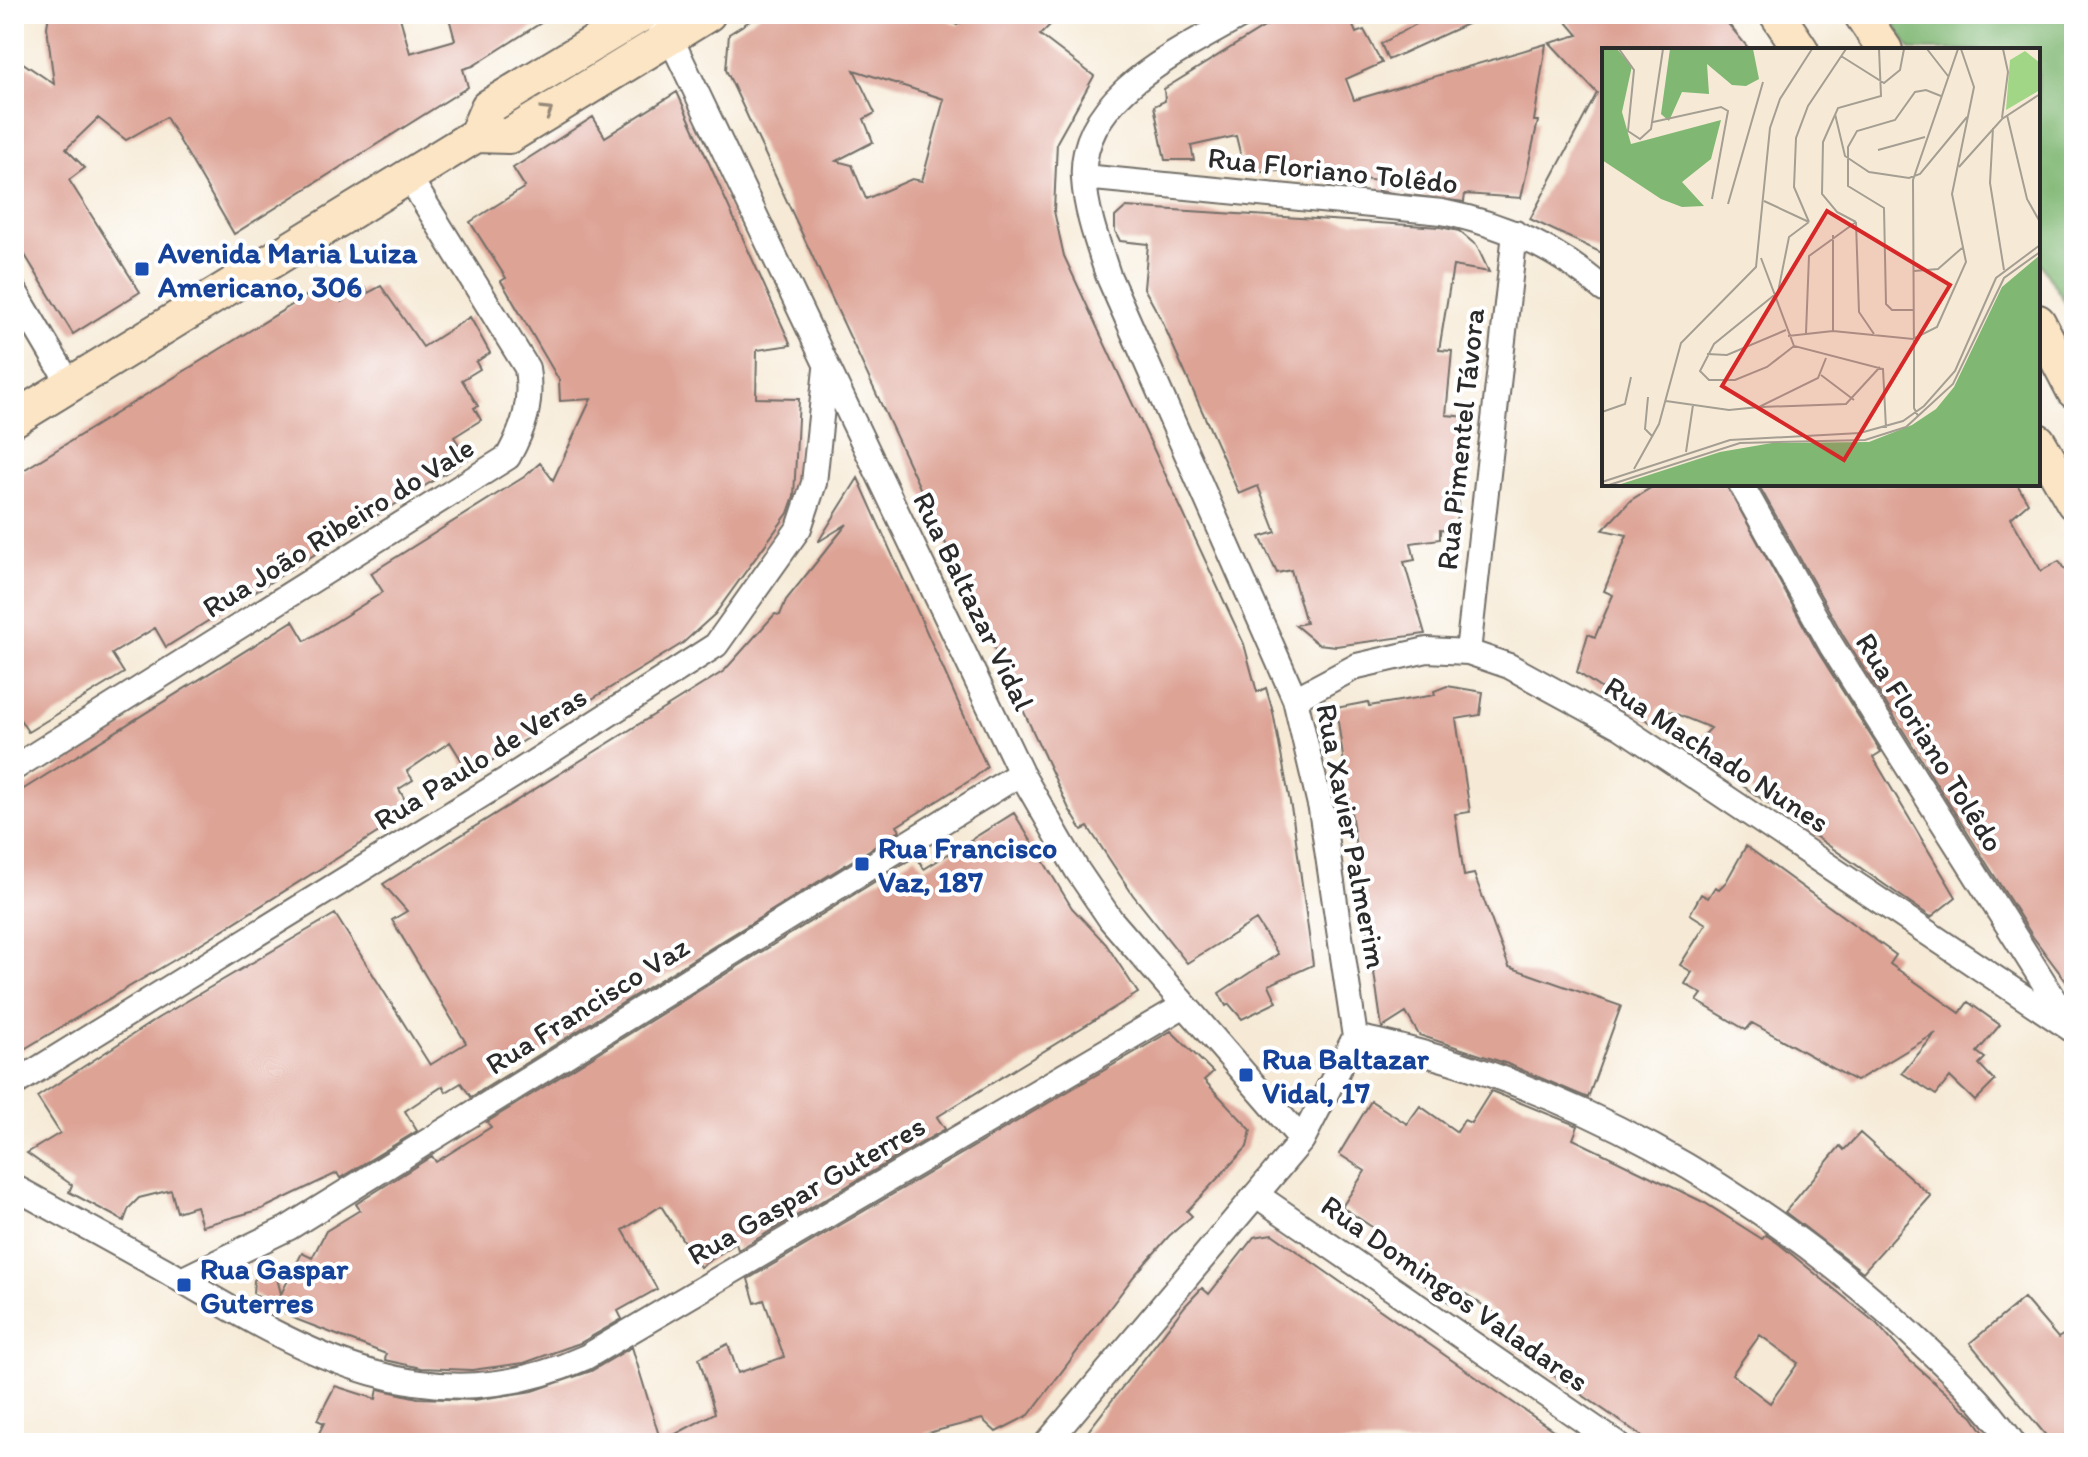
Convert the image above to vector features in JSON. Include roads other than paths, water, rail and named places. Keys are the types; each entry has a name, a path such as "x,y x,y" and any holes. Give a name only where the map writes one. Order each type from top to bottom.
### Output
{"main road":[{"path":"476,135 488,107 642,14"},
{"path":"14,419 476,135 509,136 661,26 708,14"},
{"path":"1777,14 1800,48"},
{"path":"1861,14 1884,48"},
{"path":"2040,326 2074,391"},
{"path":"2040,444 2074,503"}],"street":[{"name":"Rua Xavier Palmerim","path":"1244,14 1141,76 1110,106 1092,136 1084,177 1090,218 1108,275 1295,699 1321,809 1355,1037"},
{"name":"Rua Baltazar Vidal","path":"661,26 1021,773 1077,870 1111,920 1302,1140"},
{"name":"Rua João Ribeiro do Vale","path":"14,768 508,457 523,429 531,398 527,368 409,177"},
{"name":"Rua Floriano Tolêdo","path":"1084,177 1442,212 1515,233 1559,255 1602,288"},
{"name":"Rua Pimentel Távora","path":"1468,652 1515,233"},
{"path":"14,290 69,383"},
{"name":"Rua Paulo de Veras","path":"14,1084 500,784 716,645 799,528 814,483 827,366"},
{"name":"Rua Floriano Tolêdo","path":"1742,486 1831,645 2074,1030"},
{"name":"Rua Machado Nunes","path":"1295,699 1357,666 1427,650 1468,652 1559,690 1621,727 2074,1030"},
{"name":"Rua Francisco Vaz","path":"181,1280 288,1228 1021,773"},
{"name":"Rua Gaspar Guterres","path":"14,1187 290,1342 369,1373 427,1384 485,1384 525,1379 586,1357 1183,1006"},
{"path":"1047,1443 1302,1140 1355,1037 1421,1051 1495,1076 1579,1112 1685,1164 1720,1185 1857,1283 1963,1382 2013,1443"},
{"name":"Rua Domingos Valadares","path":"1258,1196 1616,1443"}],"place":[{"name":"Avenida Maria Luiza Americano, 306","path":"142,269"},
{"name":"Rua Francisco Vaz, 187","path":"862,864"},
{"name":"Rua Baltazar Vidal, 17","path":"1246,1075"},
{"name":"Rua Gaspar Guterres","path":"184,1285"}]}
